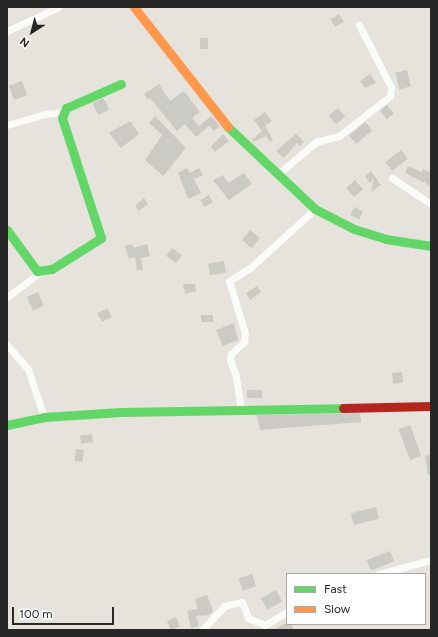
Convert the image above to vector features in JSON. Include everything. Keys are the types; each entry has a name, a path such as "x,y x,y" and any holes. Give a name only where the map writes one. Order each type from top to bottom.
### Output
{"street":[{"path":"7,32 59,7"},
{"path":"134,7 187,78 232,132 315,209 354,229 386,239 431,246"},
{"path":"278,174 316,142 339,136 390,96 390,87 359,25"},
{"path":"7,230 30,264 37,271 52,269 101,238 62,118 63,112 66,108 121,84"},
{"path":"7,125 45,114 63,112"},
{"path":"392,178 431,204"},
{"path":"241,408 236,376 230,360 231,354 244,342 245,333 229,281 251,267 315,209"},
{"path":"7,298 42,271"},
{"path":"7,345 28,369 44,417"},
{"path":"7,425 44,417 122,412 241,408 431,406"},
{"path":"383,573 431,560"},
{"path":"202,630 224,606 242,602 248,618 263,628 286,613"}],"building":[{"path":"339,14 344,22 335,27 331,19"},
{"path":"200,38 208,38 208,49 200,49"},
{"path":"407,70 411,87 399,89 395,73"},
{"path":"370,74 376,83 365,88 360,81"},
{"path":"22,81 27,95 14,100 9,86"},
{"path":"159,84 170,101 184,91 200,112 192,118 199,126 211,116 220,126 214,131 209,126 196,137 185,124 177,131 150,98 148,100 144,94"},
{"path":"103,98 109,109 99,115 93,104"},
{"path":"387,105 394,114 387,119 380,111"},
{"path":"338,108 345,116 336,124 329,116"},
{"path":"265,112 272,121 265,126 273,140 270,142 266,136 253,142 252,140 262,131 254,120"},
{"path":"155,116 186,148 163,176 145,160 162,135 149,123"},
{"path":"130,121 139,134 121,148 109,133"},
{"path":"365,122 372,130 356,144 349,136"},
{"path":"223,134 229,141 215,152 211,147"},
{"path":"296,134 304,142 300,146 297,143 284,158 276,151"},
{"path":"401,150 408,159 392,171 385,162"},
{"path":"408,166 422,172 423,169 431,173 431,186 405,173"},
{"path":"187,168 190,173 199,168 203,175 194,179 201,193 188,199 178,173"},
{"path":"371,171 381,185 371,192 374,178 370,183 365,176"},
{"path":"244,173 252,184 229,200 213,180 223,175 228,183"},
{"path":"355,180 363,189 354,197 346,188"},
{"path":"209,195 213,202 204,207 200,200"},
{"path":"144,198 148,204 139,211 135,206"},
{"path":"354,207 363,211 359,219 350,215"},
{"path":"250,230 260,238 252,248 242,240"},
{"path":"132,244 134,248 147,244 150,256 141,258 143,270 137,270 135,257 129,259 125,246"},
{"path":"172,248 182,255 176,263 166,256"},
{"path":"224,261 226,273 210,275 208,264"},
{"path":"183,284 195,284 196,291 185,294"},
{"path":"257,286 261,292 250,300 246,293"},
{"path":"38,292 44,306 33,310 27,297"},
{"path":"107,308 112,317 102,322 97,313"},
{"path":"201,315 213,315 213,322 201,322"},
{"path":"234,323 238,340 223,346 216,330"},
{"path":"402,372 403,383 393,384 392,373"},
{"path":"247,390 262,390 262,398 247,398"},
{"path":"360,413 361,422 260,430 257,415"},
{"path":"410,425 421,456 410,460 399,429"},
{"path":"92,434 93,442 81,443 80,435"},
{"path":"76,449 84,450 82,462 75,461"},
{"path":"431,455 431,475 428,475 425,456"},
{"path":"376,507 379,519 354,525 351,513"},
{"path":"390,551 394,561 371,571 367,560"},
{"path":"252,574 256,586 243,591 239,578"},
{"path":"276,590 282,601 267,610 261,598"},
{"path":"207,595 213,611 209,615 196,616 199,626 191,628 187,611 198,609 195,599"},
{"path":"176,617 180,626 171,630 167,621"},
{"path":"286,624 292,625 294,630 274,630"}],"traffic: fast":[{"path":"7,230 37,271 52,269 101,238 62,118 66,108 121,84"},
{"path":"228,127 315,209 354,229 386,239 431,246"},
{"path":"7,425 44,417 121,412 343,408"}],"traffic: slow":[{"path":"134,7 228,127"}],"traffic: jam":[{"path":"343,408 431,406"}]}
